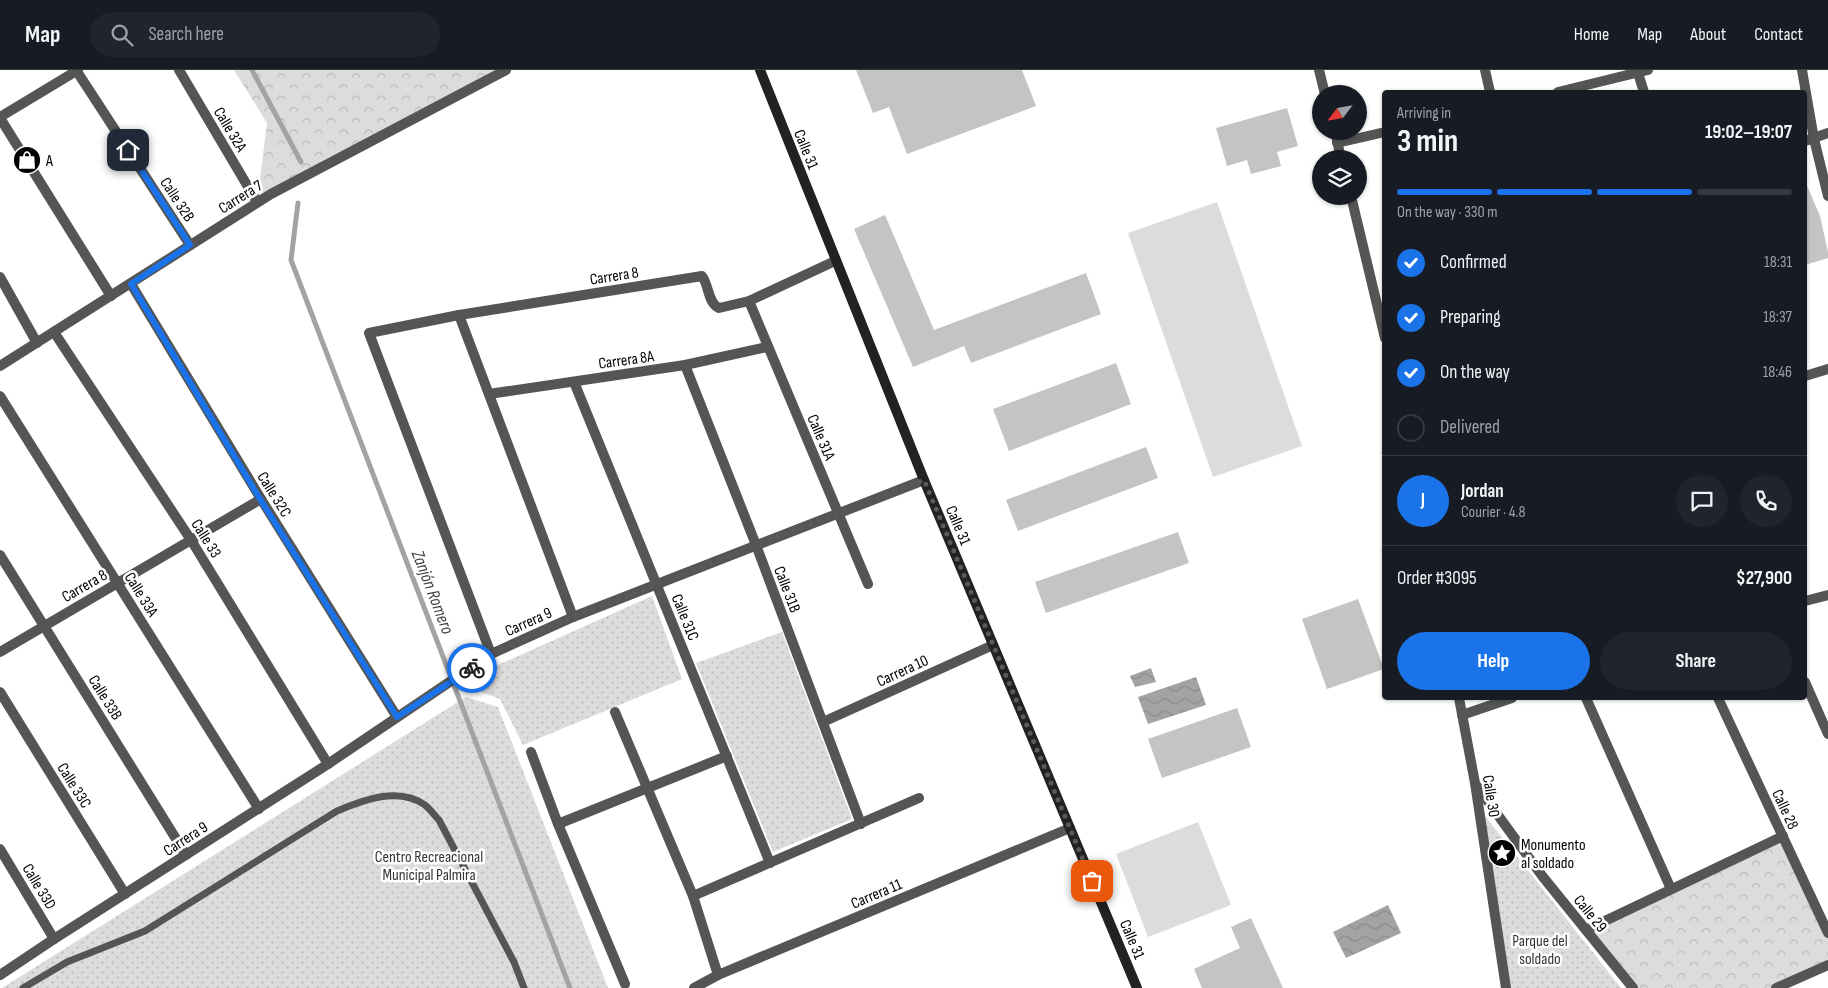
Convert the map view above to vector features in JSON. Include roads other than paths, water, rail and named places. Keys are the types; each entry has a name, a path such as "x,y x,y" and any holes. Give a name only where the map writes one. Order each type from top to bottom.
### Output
{"main road":[{"name":"Calle 31","path":"760,70 924,480 1137,988"}],"street":[{"path":"76,70 0,118 111,296"},
{"name":"Calle 32B","path":"76,70 190,245"},
{"name":"Calle 32A","path":"179,70 257,202"},
{"name":"Carrera 7","path":"0,366 270,194 506,70"},
{"path":"1319,70 1323,85"},
{"path":"1485,70 1490,90"},
{"path":"1566,90 1648,70"},
{"path":"1802,70 1804,90"},
{"path":"1637,72 1643,90"},
{"path":"1807,114 1810,140 1828,196"},
{"path":"1338,143 1382,133"},
{"path":"1810,140 1828,133"},
{"path":"1337,140 1340,150"},
{"path":"1354,205 1380,289 1382,309"},
{"name":"Carrera 8","path":"491,654 369,332 458,315 702,276 716,308 749,301 836,260"},
{"path":"0,277 38,343"},
{"name":"Calle 32C","path":"131,284 260,499 397,717"},
{"name":"Calle 31A","path":"749,301 868,584"},
{"path":"458,315 573,617"},
{"name":"Calle 33","path":"54,332 191,540 328,764"},
{"name":"Carrera 8A","path":"489,394 685,365 767,347"},
{"name":"Calle 31B","path":"685,365 861,824"},
{"path":"1807,375 1828,369"},
{"name":"Calle 31C","path":"574,382 770,863"},
{"name":"Calle 33A","path":"0,396 259,809"},
{"name":"Carrera 9","path":"0,975 328,764 491,654 573,617 924,480"},
{"name":"Carrera 8","path":"0,652 260,499"},
{"name":"Calle 33B","path":"0,555 186,855"},
{"path":"1807,600 1828,595"},
{"name":"Carrera 10","path":"823,722 993,645"},
{"path":"1807,687 1828,734"},
{"name":"Calle 33C","path":"0,692 125,894"},
{"name":"Calle 30","path":"1459,700 1475,783 1506,988"},
{"path":"1462,715 1506,700"},
{"path":"1587,700 1671,889"},
{"name":"Calle 28","path":"1719,700 1828,933"},
{"path":"615,712 693,896 718,975"},
{"path":"531,752 558,824 625,984"},
{"path":"558,824 727,756"},
{"name":"Calle 29","path":"1475,783 1543,877 1633,988"},
{"path":"693,896 919,798"},
{"name":"Carrera 11","path":"694,987 718,975 1070,828"},
{"path":"1586,930 1783,836"},
{"name":"Calle 33D","path":"0,849 54,939"},
{"path":"1776,988 1828,965"}],"lane":[{"path":"23,988 67,962 145,931 337,811 364,800 384,796 408,798 426,805 439,820 510,955 524,988"}],"water":[{"path":"1151,668 1156,682 1135,687 1130,676"},
{"path":"1196,677 1206,705 1148,724 1138,697"},
{"path":"1388,905 1401,933 1346,958 1333,932"}],"waterway":[{"name":"Zanjón Romero","path":"252,70 301,162"},
{"name":"Zanjón Romero","path":"298,203 291,260 570,988"}],"place":[{"name":"A","path":"27,160"},
{"name":"Monumento al soldado","path":"1502,853"}],"park label":[{"name":"Centro Recreacional Municipal Palmira","path":"429,865"},
{"name":"Parque del soldado","path":"1540,949"}]}
